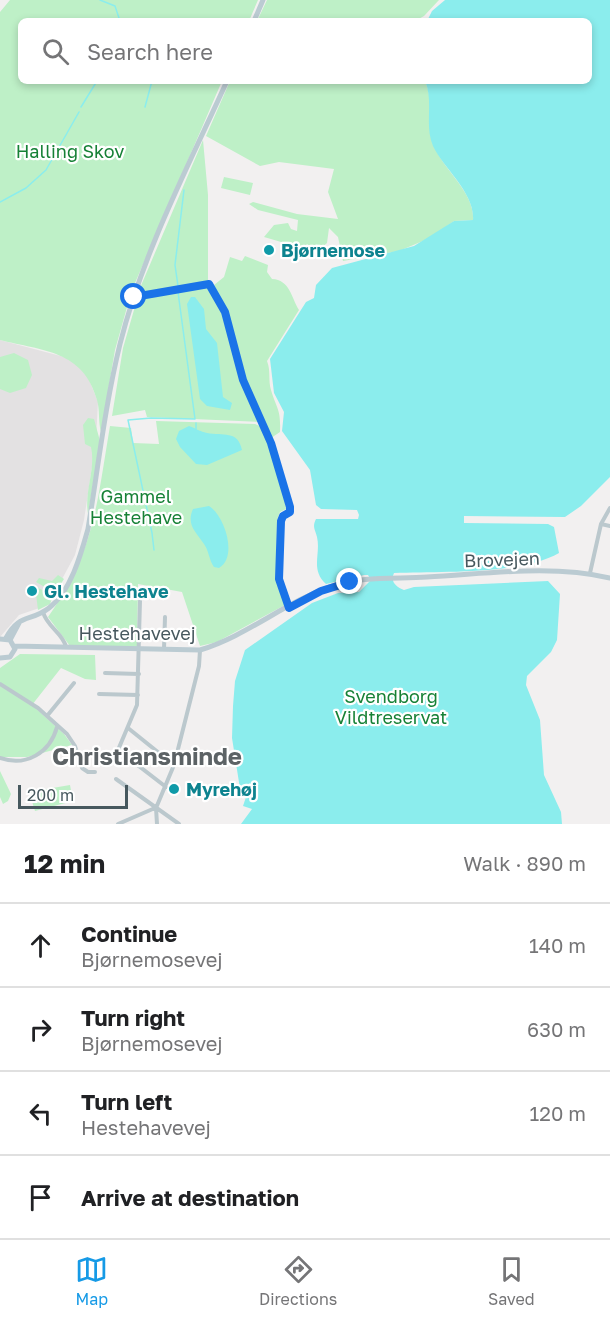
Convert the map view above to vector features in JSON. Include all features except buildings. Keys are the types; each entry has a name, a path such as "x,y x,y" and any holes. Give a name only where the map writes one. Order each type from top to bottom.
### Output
{"street":[{"path":"255,18 263,0"},
{"path":"0,659 10,657 14,649 5,639 27,616 43,612 59,598 85,541 116,366 134,297 164,221 226,84"},
{"path":"134,297 209,284 225,312 243,380 271,443 290,507 290,512 283,516 281,521 279,579 289,608"},
{"path":"590,573 601,524 610,508"},
{"path":"601,524 610,526"},
{"name":"Brovejen","path":"396,579 530,572 590,573 610,578"},
{"name":"Hestehavevej","path":"14,649 200,650 228,640 331,587 369,580 396,579"},
{"path":"140,601 138,695 135,715 118,750 166,787"},
{"path":"43,612 47,624 63,639 66,648"},
{"path":"164,650 165,616"},
{"path":"118,824 151,812 156,808 166,787 174,765 199,666 200,650"},
{"path":"105,673 139,674"},
{"path":"47,716 74,683"},
{"path":"0,684 47,716 71,739 82,768 88,772 95,772"},
{"path":"99,694 138,695"},
{"path":"0,758 15,761 39,754 49,746 57,727"},
{"path":"128,728 174,765"},
{"path":"116,779 179,824"},
{"path":"156,808 157,824"}],"shaded area":[{"path":"0,340 72,359 88,377 98,402 96,440 84,520 75,555 48,605 19,615 0,637"}],"green space":[{"name":"Halling Skov","path":"10,0 258,0 250,18 18,18 18,84 221,84 135,283 130,288 131,293 115,350 101,432 97,400 91,384 82,371 59,355 0,340 0,12"},
{"path":"267,0 439,0 420,18 258,18"},
{"path":"229,84 426,84 431,133 436,150 465,192 473,220 454,221 430,238 399,251 343,261 338,237 329,228 327,243 321,248 308,245 297,252 288,244 264,237 274,225 288,223 291,229 297,231 298,220 258,210 249,204 253,202 297,214 338,219 328,192 334,169 279,162 260,166 206,136"},
{"path":"203,140 208,195 208,281 137,295"},
{"path":"224,177 253,183 250,195 221,188"},
{"path":"245,256 268,265 267,272 272,279 283,282 299,310 267,361 270,386 280,419 280,432 271,438 245,380 227,312 214,285 224,277 230,257 242,261"},
{"path":"209,285 224,313 241,381 259,422 147,417 145,410 112,416 123,348 136,303 141,299"},
{"path":"14,353 28,360 32,375 26,388 10,393 0,389 0,357"},
{"path":"88,418 94,419 100,441 88,514 87,497 92,455 91,447 85,444 83,425"},
{"name":"Gammel Hestehave","path":"156,421 255,424 262,427 284,492 286,509 280,512 277,520 276,580 285,605 217,642 200,646 182,592 138,584 137,647 70,646 48,617 64,593 85,548 97,502 110,426 131,428 133,443 159,444"},
{"path":"58,575 64,579 55,593 36,582 39,578 52,581"},
{"path":"35,586 53,596 50,604 38,610"},
{"path":"20,654 95,655 96,680 85,679 61,668 32,705 64,734 72,745 27,757 0,757 0,668"},
{"path":"0,771 11,794 8,801 3,804 0,797"},
{"path":"70,785 73,801 35,811 29,792"}],"water":[{"path":"445,0 610,0 610,477 581,506 565,517 464,516 464,523 548,524 554,527 559,553 524,565 480,570 394,573 393,579 396,586 404,590 414,587 548,581 560,594 557,640 551,652 527,676 526,685 540,720 544,775 561,812 562,824 241,824 252,809 243,806 246,797 241,795 232,738 235,681 245,650 312,603 338,593 359,592 371,580 368,575 364,575 326,584 318,573 318,543 314,526 316,519 358,519 359,515 357,510 321,509 316,505 310,470 282,431 284,412 274,393 270,359 306,302 314,298 316,285 332,268 414,246 454,221 473,220 469,200 438,155 430,138 429,97 426,84 592,84 592,18 428,18 432,11"},
{"path":"191,297 195,297 204,309 206,329 217,343 223,397 232,403 230,410 207,406 200,399 187,304"},
{"path":"189,426 205,432 229,435 237,439 242,450 207,465 196,464 180,447 176,439 179,431"},
{"path":"209,506 220,518 227,537 228,555 225,563 219,568 214,567 206,547 191,524 193,509"}],"waterway":[{"path":"100,0 115,6 119,18"},
{"path":"81,107 95,84"},
{"path":"145,107 151,84"},
{"path":"0,202 26,188 46,170 79,112"},
{"path":"178,286 175,265 184,190"},
{"path":"154,550 128,420 195,419 178,292"},
{"path":"196,423 196,429"}],"place":[{"name":"Bjørnemose","path":"269,250"},
{"name":"Gl. Hestehave","path":"32,591"},
{"name":"Myrehøj","path":"174,789"}],"district":[{"name":"Christiansminde","path":"147,755"}],"route":[{"path":"134,297 209,284 225,312 243,380 271,443 284,480 290,512 283,516 281,521 279,579 289,608 321,591 350,582"}],"park label":[{"name":"Svendborg Vildtreservat","path":"391,706"}]}
